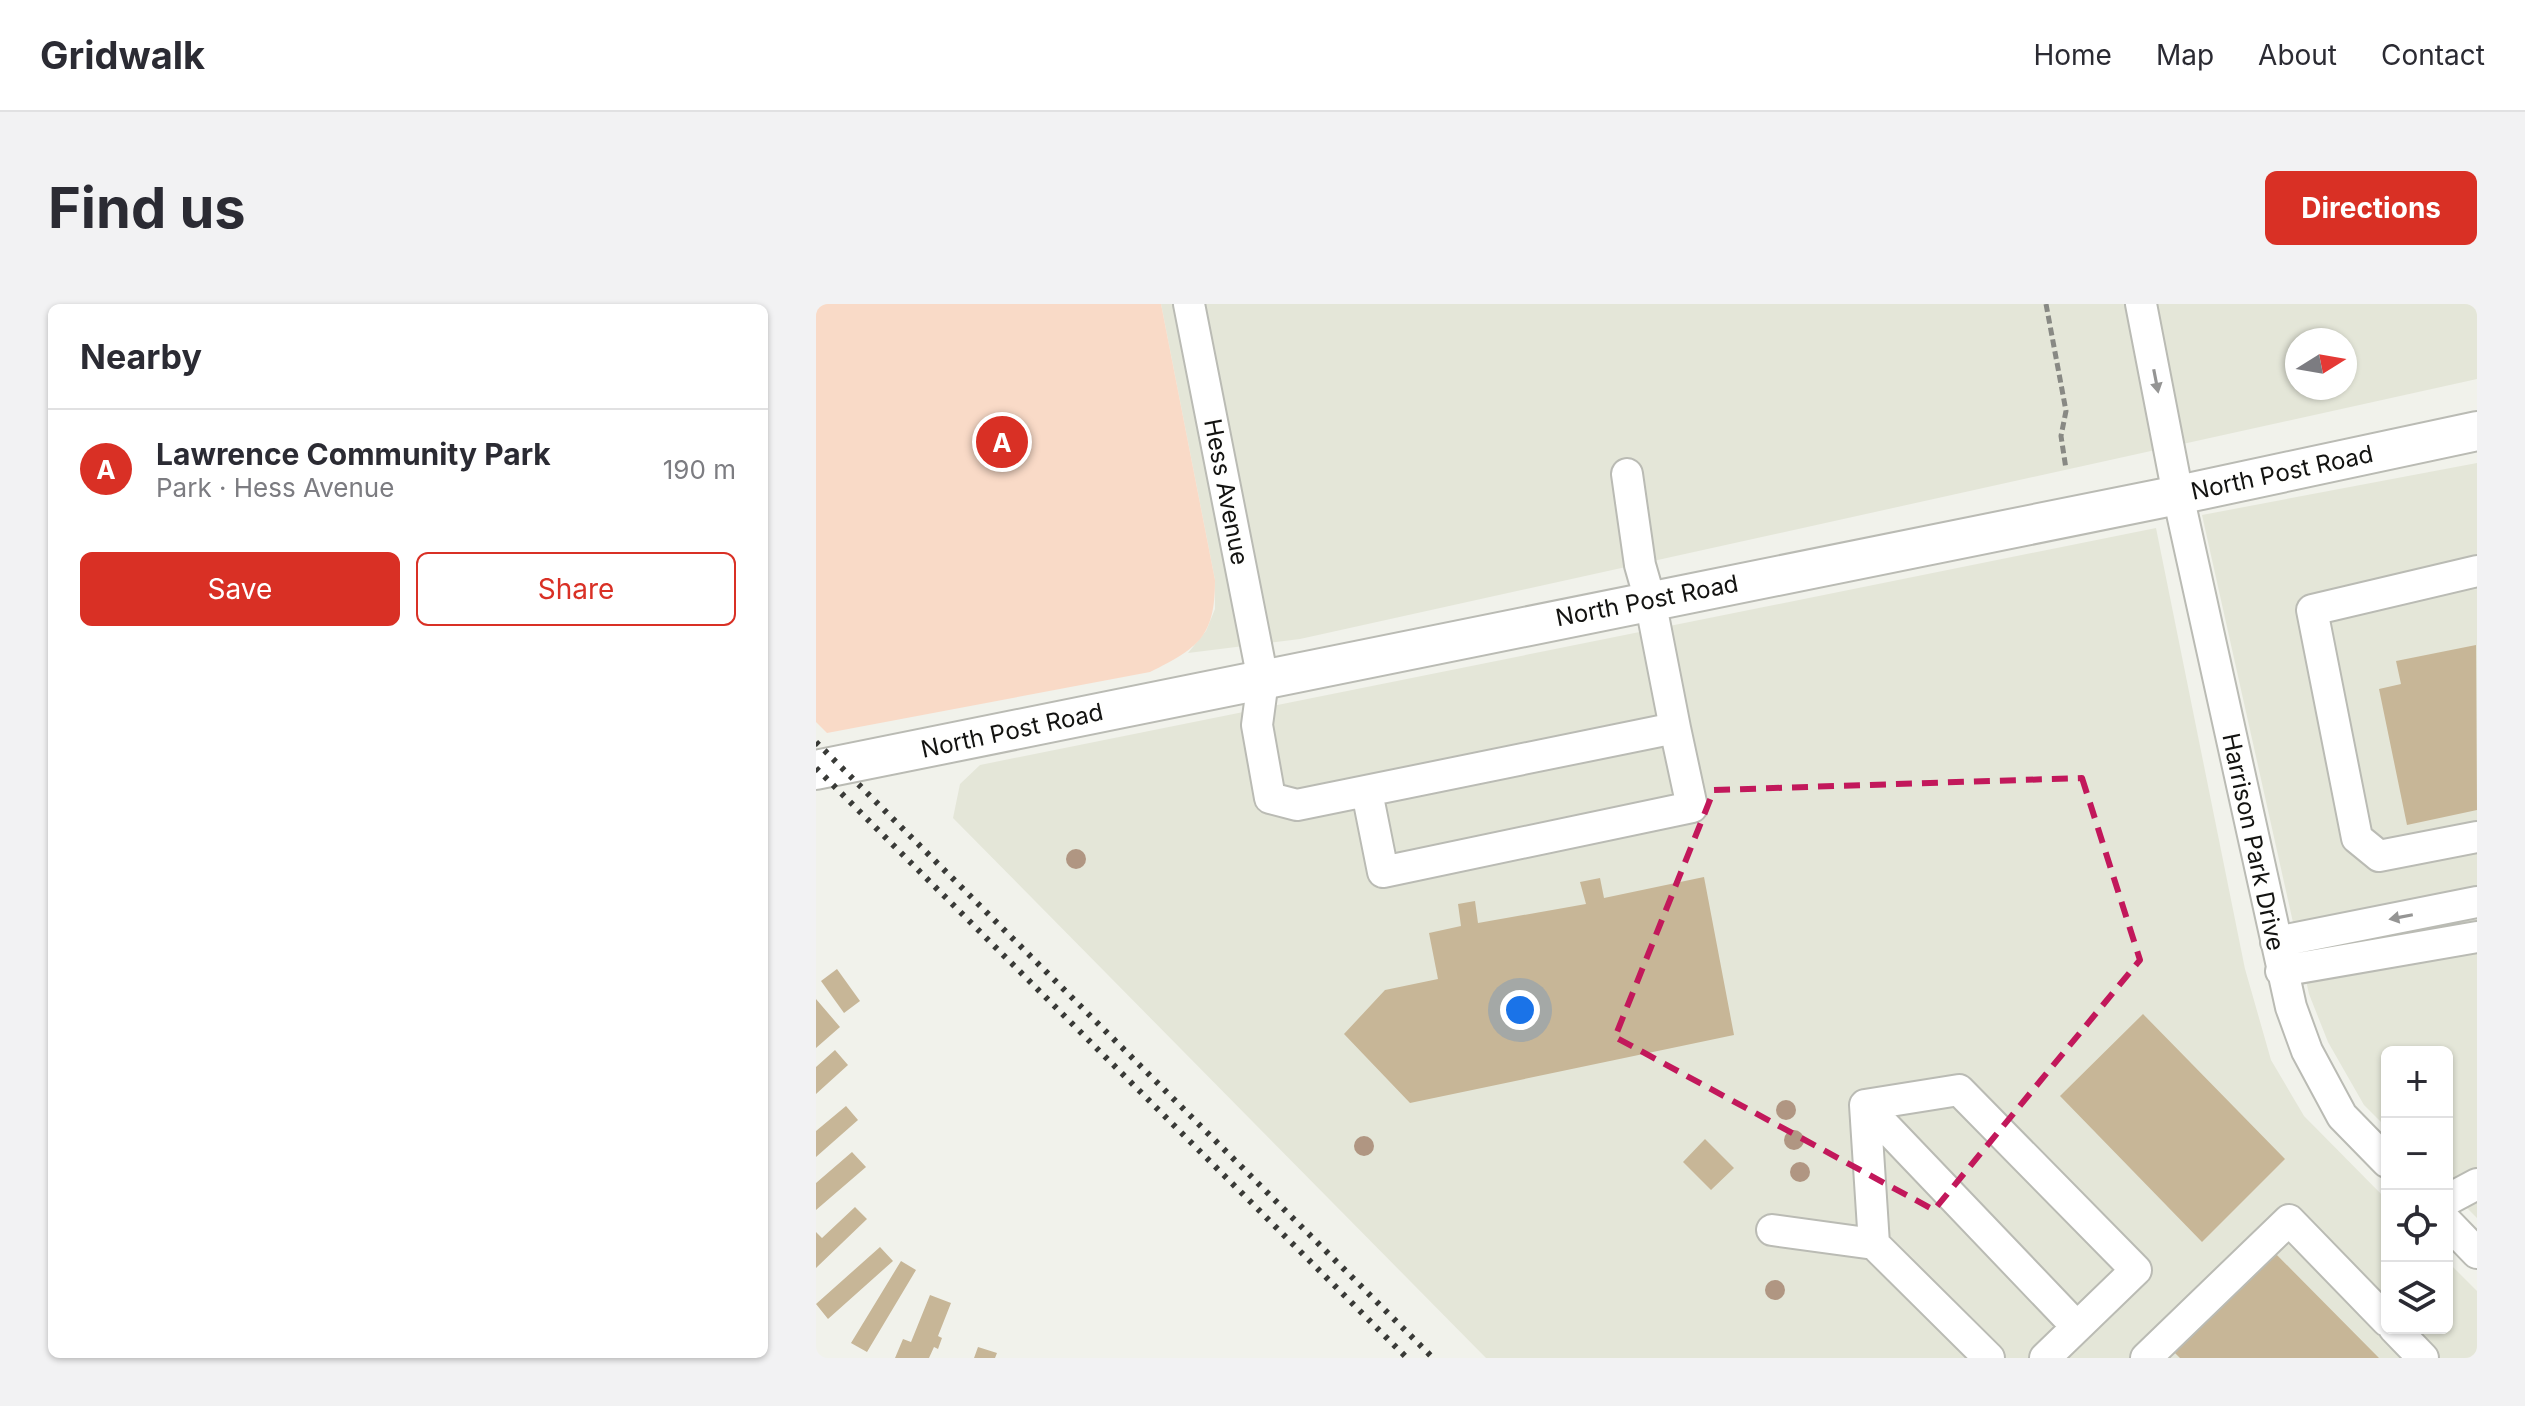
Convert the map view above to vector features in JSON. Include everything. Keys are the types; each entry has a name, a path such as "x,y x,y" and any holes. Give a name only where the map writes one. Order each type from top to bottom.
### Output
{"main road":[{"name":"North Post Road","path":"816,770 2178,495 2477,431"}],"street":[{"name":"Hess Avenue","path":"1189,304 1263,680 1257,725 1270,798 1297,805 1367,792"},
{"name":"Harrison Park Drive","path":"2141,304 2178,495 2278,957 2307,1051 2329,1095 2357,1135 2381,1157"},
{"path":"1627,474 1640,565 1650,600 1692,807 1383,872 1367,792 1675,728"},
{"path":"2477,571 2312,610 2357,838 2379,856 2477,837"},
{"path":"2278,957 2477,902"},
{"path":"2278,957 2477,937"},
{"path":"1865,1105 1959,1090 2136,1270 2045,1358"},
{"path":"1865,1105 1874,1244"},
{"path":"1865,1105 2077,1327"},
{"path":"2453,1197 2477,1184"},
{"path":"2146,1358 2289,1220 2381,1315"},
{"path":"2453,1228 2477,1253"},
{"path":"1772,1230 1874,1244 1989,1358"},
{"path":"2400,1334 2423,1358"}],"path":[{"path":"2046,304 2066,411 2061,436 2066,469"}],"highlighted area":[{"path":"2082,778 2140,960 1934,1210 1615,1037 1714,790"}],"shaded area":[{"path":"816,304 1161,304 1215,580 1212,615 1207,628 1192,647 1150,672 827,733 816,722"},
{"path":"1161,304 2477,304 2477,379 1300,639 1188,653 1206,631 1215,609 1215,580"},
{"path":"2477,463 2477,1218 2453,1194 2453,1046 2381,1046 2381,1122 2364,1105 2328,1042 2309,994 2202,515"},
{"path":"2156,528 2245,969 2271,1060 2304,1116 2381,1194 2381,1334 2453,1334 2453,1267 2477,1291 2477,1358 1486,1358 953,818 960,784 980,765"}],"building":[{"path":"2476,645 2477,810 2407,825 2379,689 2401,684 2396,661"},
{"path":"1704,877 1734,1035 1410,1103 1344,1034 1385,990 1438,979 1429,933 1461,926 1458,904 1475,901 1478,923 1586,904 1580,882 1600,878 1604,898"},
{"path":"837,969 860,1001 844,1013 821,981"},
{"path":"816,999 840,1027 816,1048"},
{"path":"2143,1014 2285,1159 2202,1242 2060,1096"},
{"path":"835,1050 848,1065 816,1094 816,1067"},
{"path":"846,1106 858,1120 816,1157 816,1131"},
{"path":"1705,1139 1734,1168 1711,1190 1683,1162"},
{"path":"852,1152 866,1167 816,1210 816,1183"},
{"path":"855,1207 867,1219 816,1268 816,1232 822,1238"},
{"path":"880,1247 893,1261 828,1319 816,1304"},
{"path":"2274,1252 2379,1358 2180,1358 2174,1352"},
{"path":"901,1261 916,1270 867,1352 851,1343"},
{"path":"930,1295 951,1303 938,1336 942,1338 938,1349 934,1347 929,1358 895,1358 903,1339 911,1342"},
{"path":"978,1347 997,1353 995,1358 974,1358"}],"railway":[{"path":"816,742 1433,1358"},
{"path":"816,768 1407,1358"}],"place":[{"name":"Lawrence Community Park","path":"1002,442"}]}
